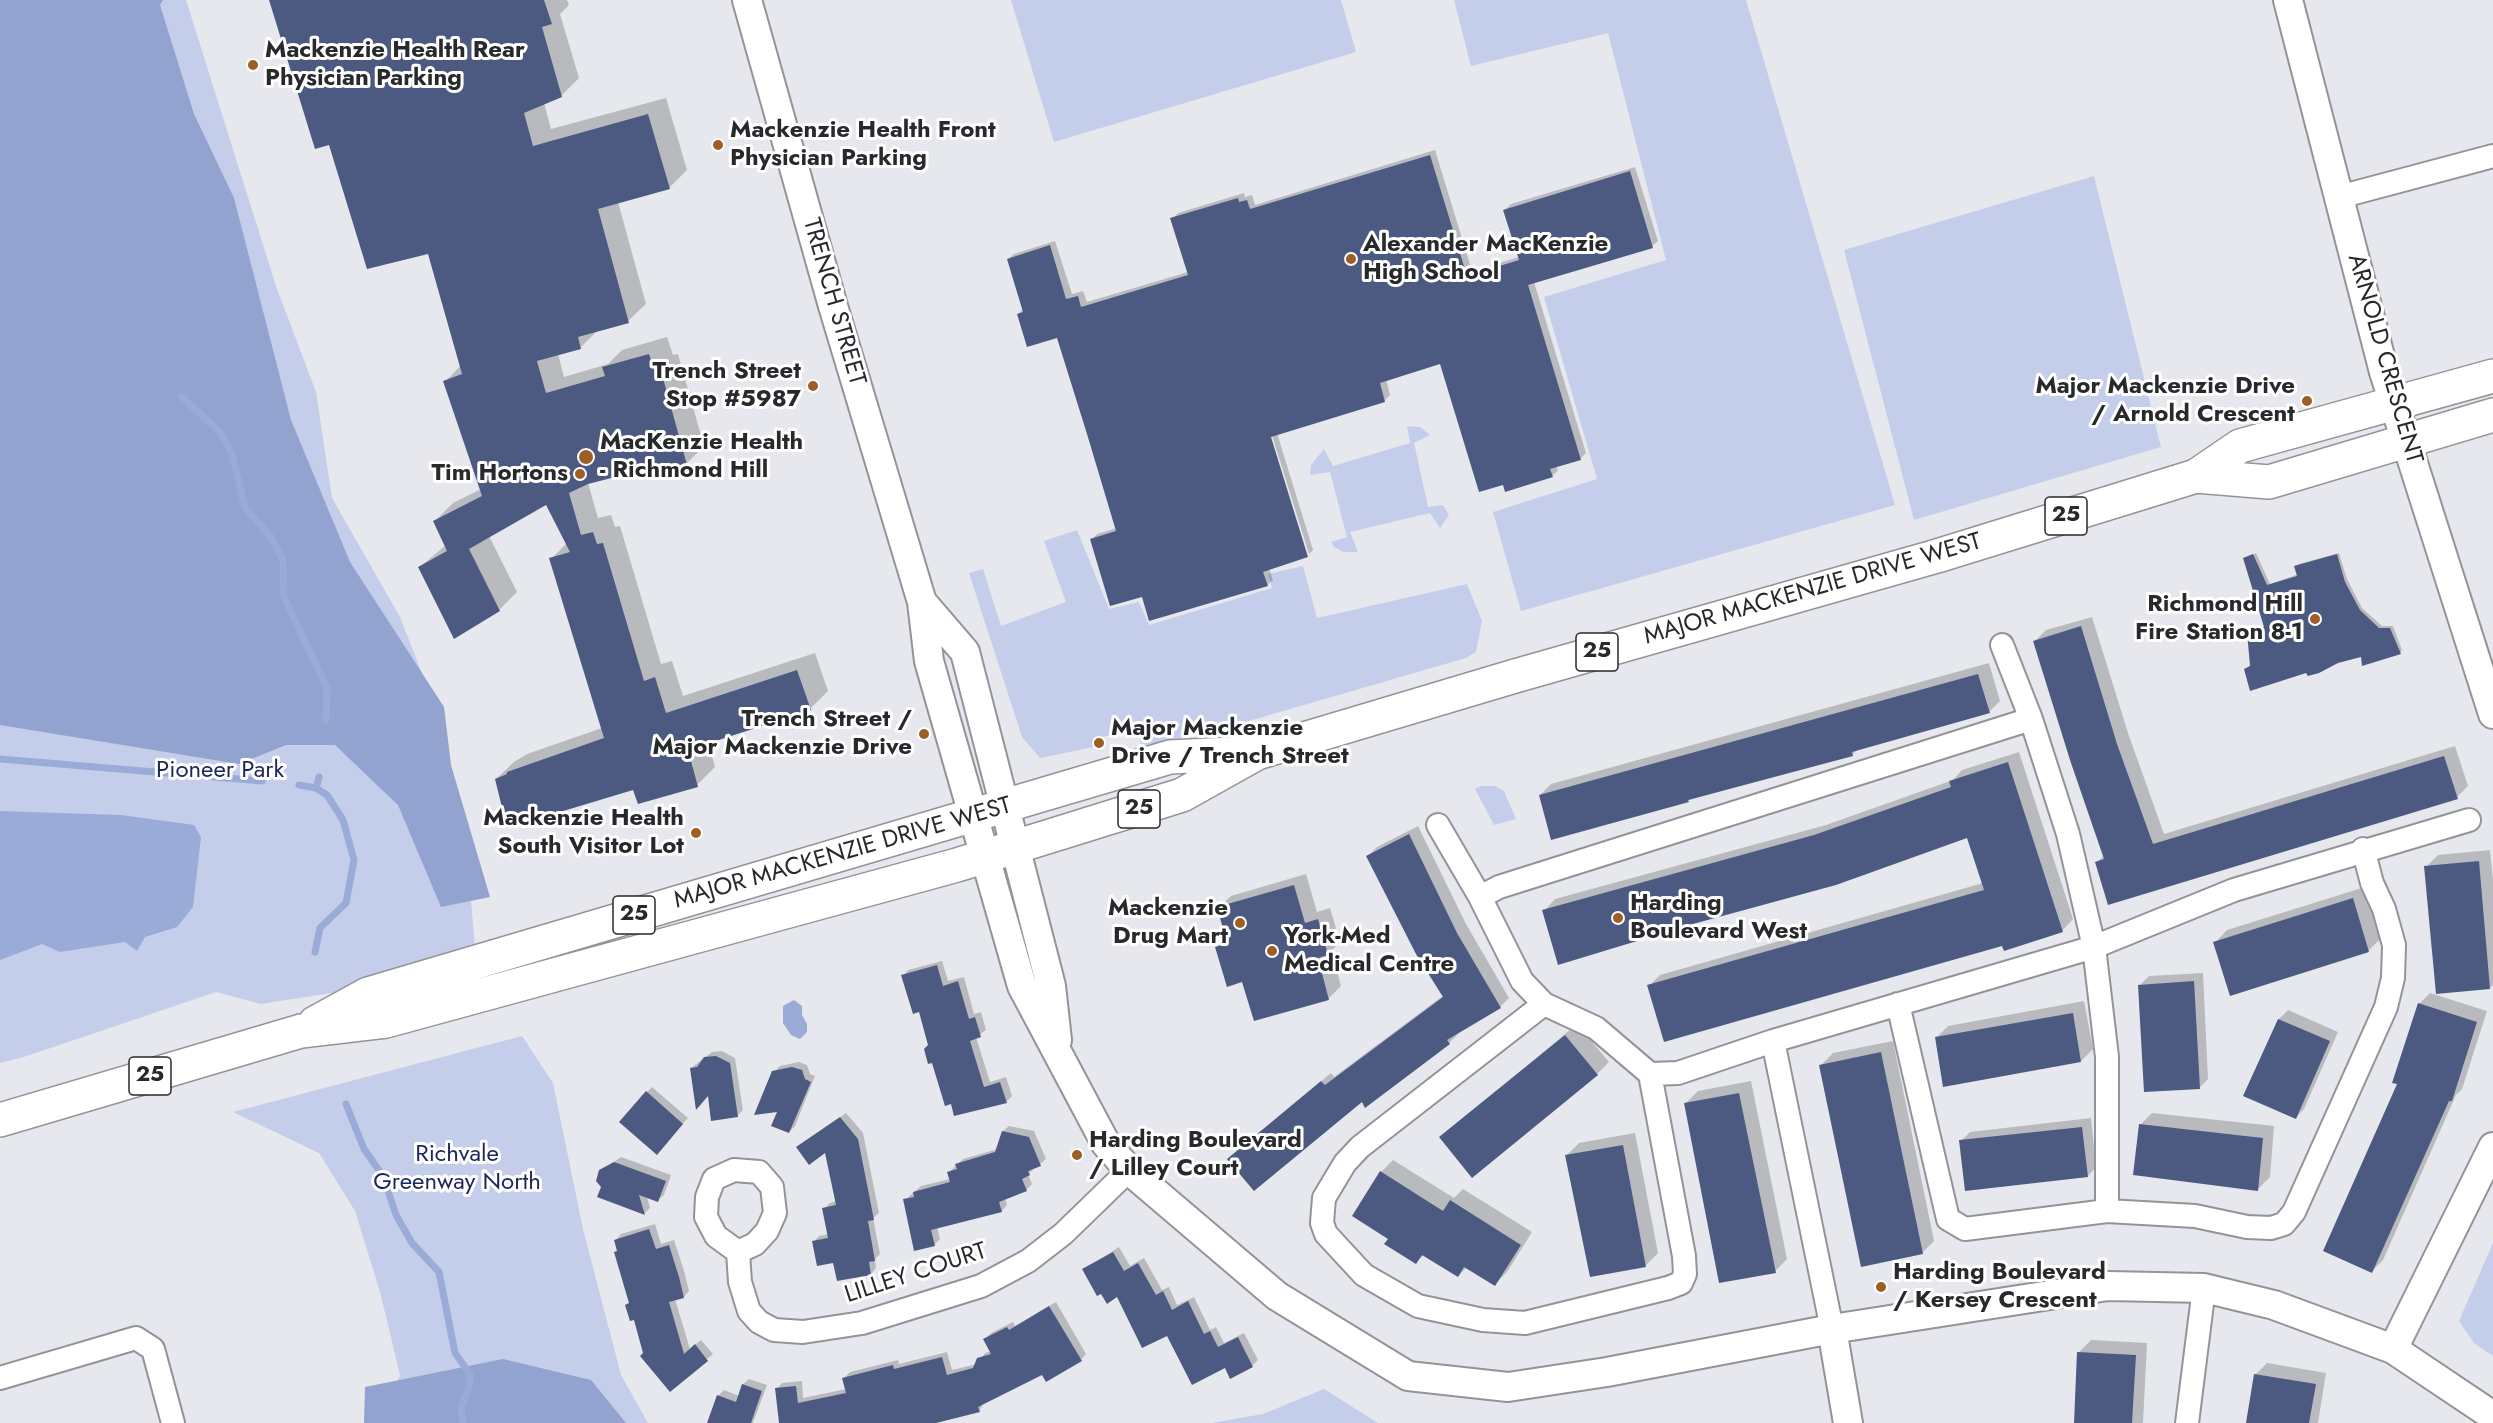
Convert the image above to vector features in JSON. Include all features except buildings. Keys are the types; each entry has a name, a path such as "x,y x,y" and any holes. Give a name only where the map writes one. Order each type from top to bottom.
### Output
{"main road":[{"name":"MAJOR MACKENZIE DRIVE WEST","path":"0,1120 301,1031 386,1021 984,856 1182,795 1257,753 1515,676 1937,556 2196,476 2240,446 2493,376"},
{"name":"MAJOR MACKENZIE DRIVE WEST","path":"2196,476 2270,482 2493,415"},
{"name":"MAJOR MACKENZIE DRIVE WEST","path":"301,1031 369,994 1170,757 1257,753"}],"street":[{"name":"TRENCH STREET","path":"747,0 833,306 922,603 929,661 974,816"},
{"name":"ARNOLD CRESCENT","path":"2288,0 2394,402 2493,714"},
{"path":"2339,197 2493,156"},
{"name":"TRENCH STREET","path":"922,603 965,652 1051,986 1059,1054"},
{"path":"2002,645 2031,719 2068,834 2094,946 2107,1058 2107,1211"},
{"path":"1480,897 1499,887 2031,719"},
{"path":"974,816 1022,986 1106,1144 1129,1170 1277,1296 1408,1376 1508,1387 1607,1372 1706,1351 1832,1329 2108,1286 2204,1288 2274,1305 2393,1349 2493,1416"},
{"path":"1650,1074 1678,1073 1773,1041 2094,946 2234,890 2363,849 2469,820"},
{"path":"1437,825 1480,897 1522,981 1544,1004 1596,1028 1650,1074 1684,1256 1685,1274 1681,1283 1644,1295 1525,1323 1483,1320 1418,1306 1364,1275 1326,1234 1322,1222 1324,1198 1345,1163 1360,1147 1544,1004"},
{"path":"1898,1004 1948,1219 1965,1230 2107,1211 2195,1216 2247,1227 2271,1228 2284,1224 2294,1212 2386,1007 2393,978 2394,945 2363,849"},
{"path":"1773,1041 1832,1329 1848,1423"},
{"path":"2393,1349 2493,1147"},
{"name":"LILLEY COURT","path":"738,1252 740,1282 749,1311 759,1322 774,1330 803,1332 862,1323 981,1286 1028,1261 1063,1234 1129,1170"},
{"path":"2187,1423 2204,1288"},
{"path":"0,1378 136,1338 153,1349 173,1423"}],"green space":[{"name":"Pioneer Park","path":"0,0 186,0 276,286 316,392 332,498 400,617 438,714 468,865 475,948 389,984 261,1004 216,992 0,1063"},
{"path":"1011,0 1341,0 1356,52 1054,142"},
{"path":"1454,0 1746,0 1895,505 1521,611 1493,512 1597,479 1544,297 1666,260 1608,33 1471,66"},
{"path":"2094,176 2161,447 1914,520 1844,250"},
{"path":"1407,426 1420,427 1430,435 1414,443 1428,507 1443,505 1449,515 1440,528 1430,513 1350,532 1358,552 1344,552 1334,547 1331,542 1347,537 1330,472 1310,475 1311,465 1324,449 1333,466 1410,443"},
{"path":"1077,530 1109,609 1139,602 1149,625 1272,588 1268,574 1303,566 1317,618 1467,584 1482,621 1476,652 1466,658 1235,725 1142,747 1136,731 1095,738 1098,746 1040,758 1022,737 969,573 983,569 1001,626 1066,602 1044,541"},
{"path":"1481,786 1495,786 1504,791 1516,819 1494,825 1475,789"},
{"name":"Richvale Greenway North","path":"522,1036 553,1083 583,1229 621,1375 648,1423 385,1423 400,1375 380,1292 355,1211 319,1153 233,1112"},
{"path":"2493,1243 2493,1356 2474,1343 2459,1321"},
{"path":"1324,1389 1378,1423 1212,1423 1263,1414"}],"shaded area":[{"name":"Pioneer Park","path":"0,0 163,0 160,5 194,114 234,198 291,420 350,562 444,707 451,765 490,897 441,907 398,805 335,745 286,745 239,764 0,725"},
{"path":"0,811 121,815 194,825 201,837 193,907 177,927 145,937 137,951 125,942 60,952 42,944 0,960"},
{"path":"794,1000 802,1006 802,1015 807,1024 807,1032 800,1039 791,1035 783,1023 783,1006"},
{"path":"503,1359 591,1380 626,1423 364,1423 365,1387"}],"waterway":[{"path":"182,397 220,432 232,454 245,508 271,537 283,560 284,597 327,688 326,720"},
{"path":"0,759 262,781"},
{"path":"316,788 319,777"},
{"path":"299,785 316,788 327,795 343,820 354,860 346,903 320,928 315,952"},
{"path":"346,1104 364,1149 383,1176 396,1215 412,1243 439,1272 455,1353 470,1374 470,1384 461,1408 463,1423"}],"place":[{"name":"Mackenzie Health Rear Physician Parking","path":"253,65"},
{"name":"Mackenzie Health Front Physician Parking","path":"718,145"},
{"name":"Alexander MacKenzie High School","path":"1351,259"},
{"name":"Trench Street Stop #5987","path":"813,386"},
{"name":"Major Mackenzie Drive / Arnold Crescent","path":"2307,401"},
{"name":"MacKenzie Health - Richmond Hill","path":"586,457"},
{"name":"Tim Hortons","path":"580,474"},
{"name":"Richmond Hill Fire Station 8-1","path":"2315,619"},
{"name":"Trench Street / Major Mackenzie Drive","path":"924,734"},
{"name":"Major Mackenzie Drive / Trench Street","path":"1099,743"},
{"name":"Mackenzie Health South Visitor Lot","path":"696,833"},
{"name":"Harding Boulevard West","path":"1618,918"},
{"name":"Mackenzie Drug Mart","path":"1240,923"},
{"name":"York-Med Medical Centre","path":"1272,951"},
{"name":"Harding Boulevard / Lilley Court","path":"1077,1155"},
{"name":"Harding Boulevard / Kersey Crescent","path":"1881,1287"}]}
